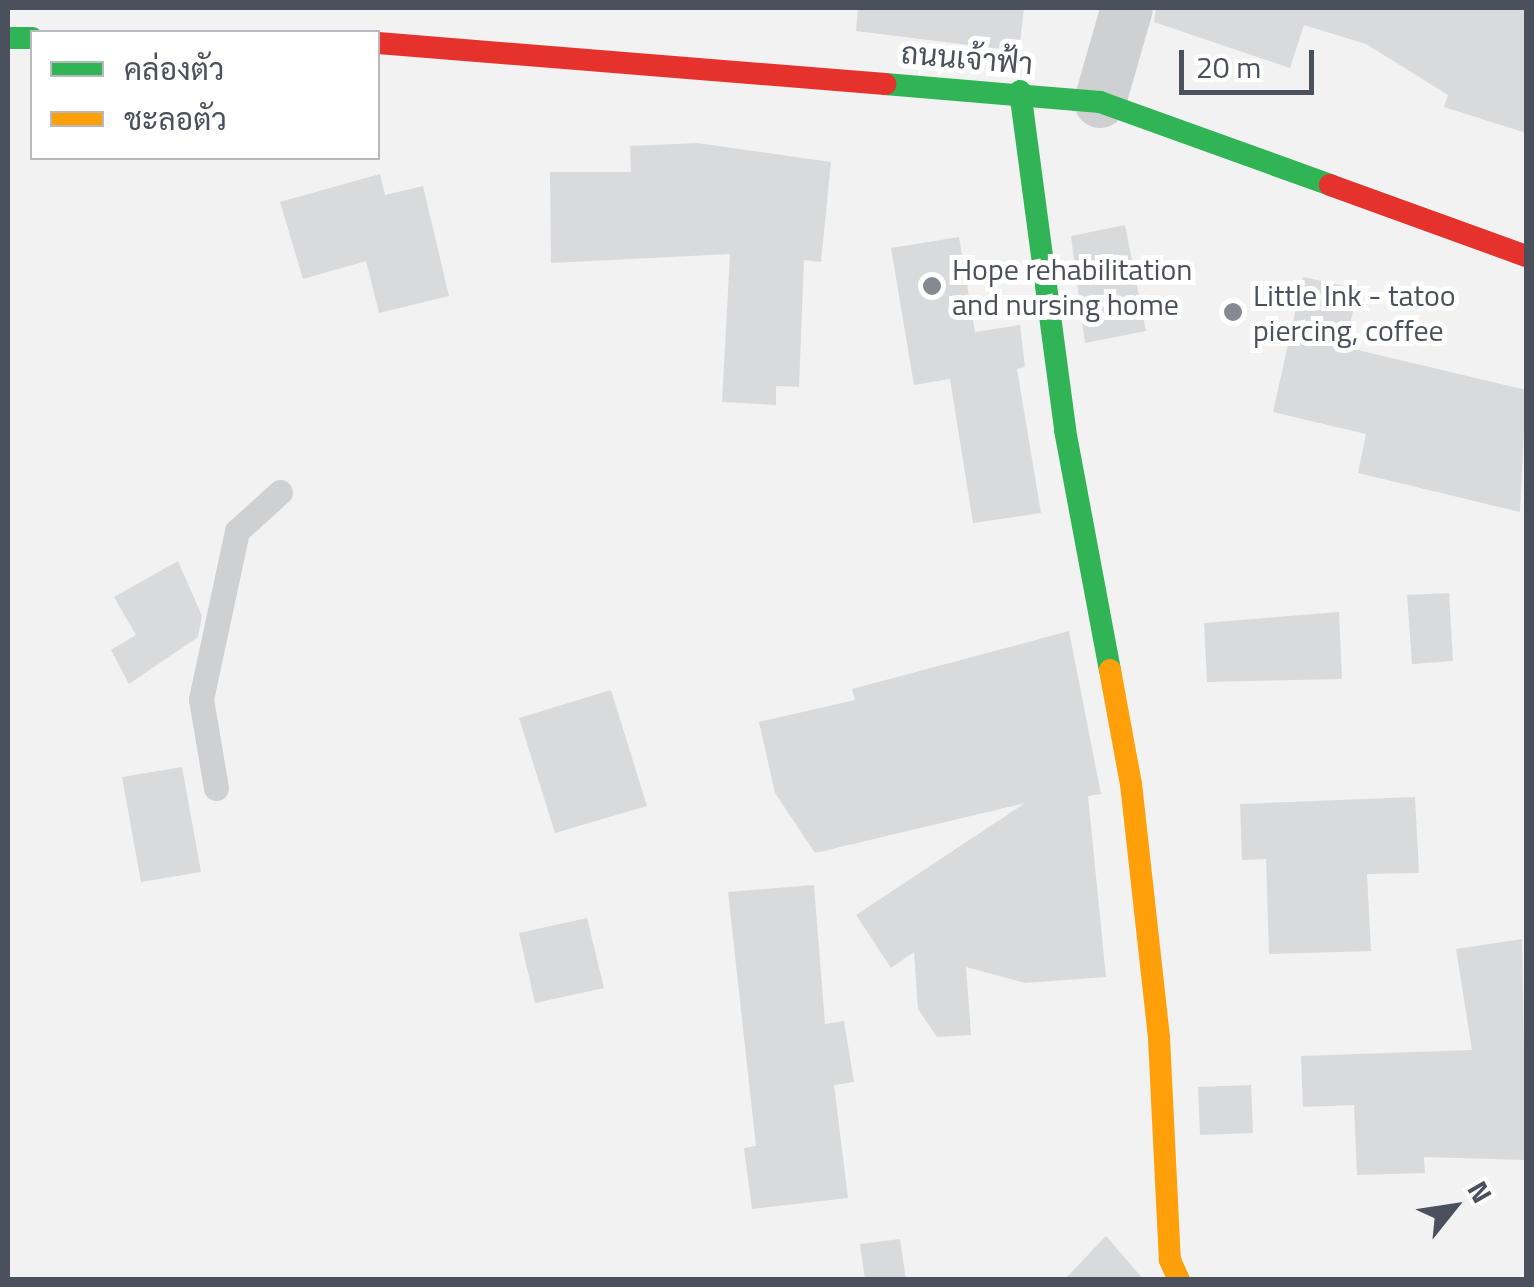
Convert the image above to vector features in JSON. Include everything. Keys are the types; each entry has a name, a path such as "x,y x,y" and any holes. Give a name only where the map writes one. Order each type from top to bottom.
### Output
{"main road":[{"name":"ถนนเจ้าฟ้า","path":"380,43 1020,91 1100,102 1526,256"},
{"path":"1020,91 1065,430 1131,784 1159,1038 1170,1260 1179,1280"}],"street":[{"path":"1100,102 1127,8"}],"lane":[{"path":"216,788 201,698 236,531 280,492"}],"building":[{"path":"858,8 1024,8 1019,51 856,31"},
{"path":"1156,8 1526,8 1526,133 1444,107 1448,95 1366,44 1304,25 1290,68 1154,22"},
{"path":"697,143 831,162 821,262 804,260 799,387 776,386 776,405 722,402 730,254 551,263 550,172 631,172 630,146"},
{"path":"380,174 385,195 423,186 449,296 379,313 366,261 303,279 280,202"},
{"path":"1125,225 1146,331 1085,343 1071,236"},
{"path":"959,237 975,332 1020,325 1025,367 1017,369 1041,513 973,523 950,379 914,385 891,248"},
{"path":"1303,277 1358,289 1345,347 1526,390 1520,512 1358,473 1366,434 1273,412"},
{"path":"178,561 202,616 198,637 129,684 111,650 136,635 114,597"},
{"path":"1449,593 1453,661 1412,664 1407,595"},
{"path":"1339,612 1342,679 1207,682 1204,623"},
{"path":"1069,631 1101,794 1088,796 1106,977 1025,983 966,967 971,1035 937,1037 918,1009 914,952 891,968 856,915 1025,803 815,853 775,793 759,722 855,700 852,689"},
{"path":"611,690 647,806 555,833 519,718"},
{"path":"182,767 201,872 141,882 122,777"},
{"path":"1415,797 1419,873 1367,874 1371,951 1269,954 1266,859 1242,860 1240,804"},
{"path":"814,885 825,1024 844,1021 854,1082 834,1085 848,1198 752,1209 744,1148 756,1146 728,892"},
{"path":"587,918 604,988 535,1003 519,933"},
{"path":"1522,939 1526,1160 1424,1157 1425,1173 1357,1175 1354,1105 1303,1107 1301,1056 1472,1050 1456,949"},
{"path":"1251,1085 1253,1133 1200,1135 1198,1087"},
{"path":"1106,1236 1144,1280 1064,1280"},
{"path":"900,1239 906,1280 865,1280 860,1244"}],"traffic: fast":[{"path":"8,38 30,38"},
{"path":"885,84 1100,102 1330,185"},
{"path":"1020,91 1065,430 1110,670"}],"traffic: slow":[{"path":"1110,670 1131,784 1159,1038 1170,1260 1179,1280"}],"traffic: jam":[{"path":"380,43 885,84"},
{"path":"1330,185 1526,256"}],"place":[{"name":"Hope rehabilitation and nursing home","path":"932,286"},
{"name":"Little Ink - tatoo piercing, coffee","path":"1233,312"}]}
